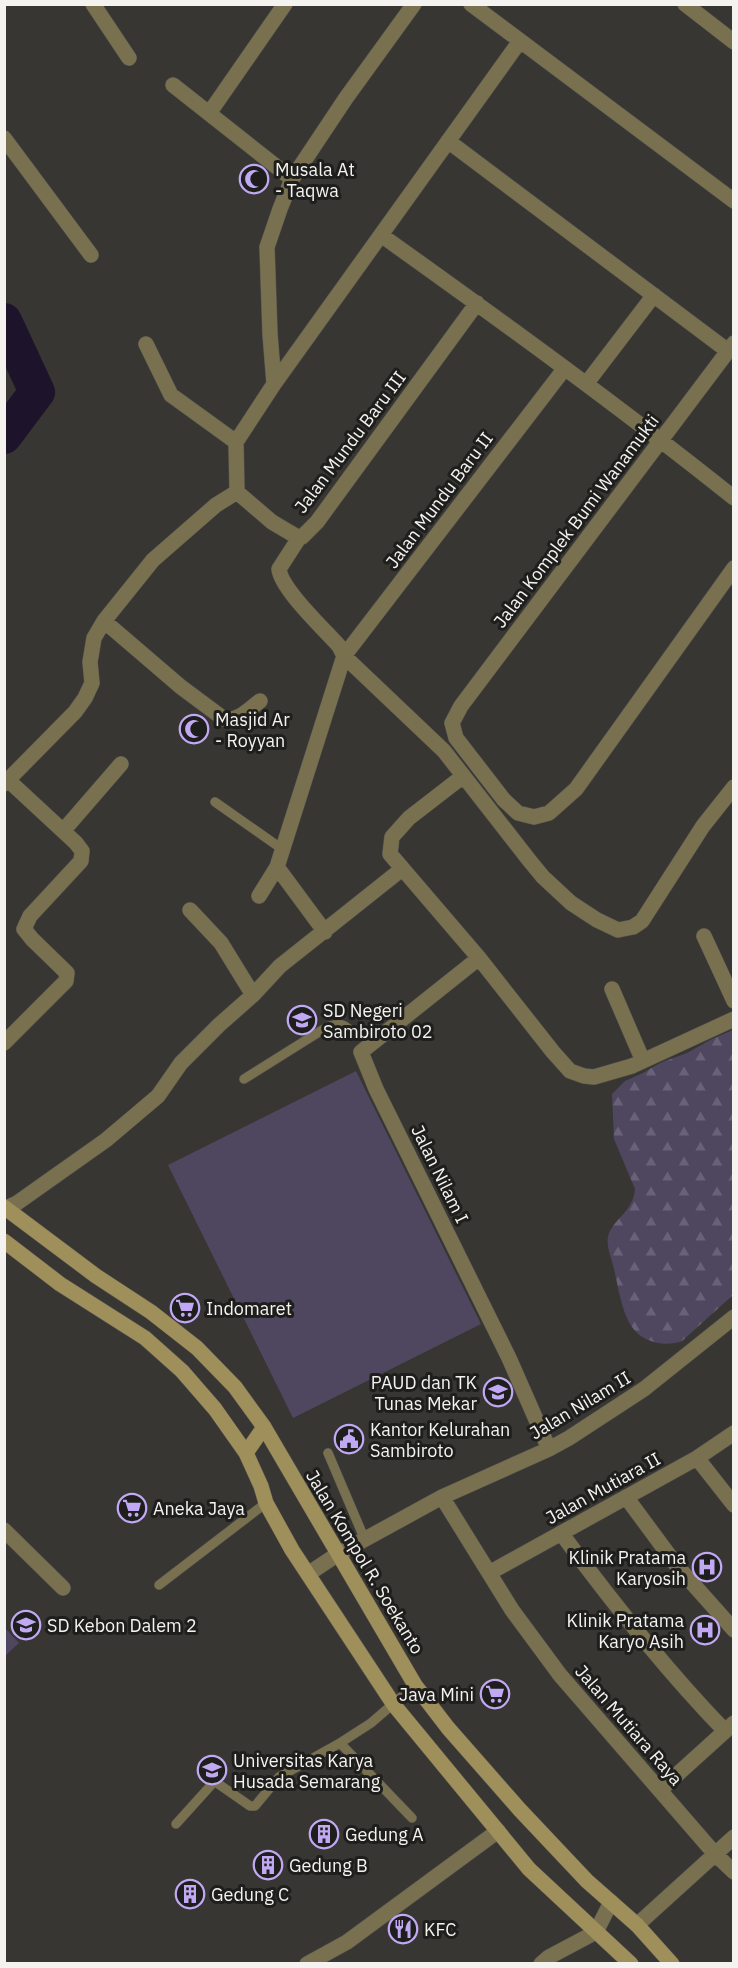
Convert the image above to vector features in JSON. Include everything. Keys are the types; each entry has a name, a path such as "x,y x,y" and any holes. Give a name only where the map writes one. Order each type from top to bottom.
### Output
{"main road":[{"name":"Jalan Kompol R. Soekanto","path":"5,1208 96,1276 151,1312 197,1348 235,1387 264,1428 416,1685 448,1728 520,1810 587,1881 636,1925 672,1964"},
{"path":"4,1241 60,1284 145,1338 182,1371 215,1409 246,1453 266,1503 292,1550 394,1705 529,1869 631,1964"},
{"path":"246,1453 264,1428"}],"street":[{"path":"93,4 129,58"},
{"path":"210,112 285,4"},
{"path":"274,384 267,247 292,179 345,98 414,4"},
{"path":"471,4 734,201"},
{"path":"685,4 734,42"},
{"path":"4,1043 64,985 67,978 67,973 24,929 30,916 81,861 82,851 63,831 6,782 75,712 85,698 92,684 90,662 94,638 104,621 153,560 216,505 237,492 236,442 274,384 520,41"},
{"path":"173,85 292,179"},
{"path":"4,138 91,255"},
{"path":"448,141 654,295 731,347"},
{"path":"381,235 565,368 734,498"},
{"path":"586,384 654,295"},
{"name":"Jalan Mundu Baru III","path":"237,492 272,522 299,538 317,522 477,303"},
{"path":"146,344 171,395 236,442"},
{"name":"Jalan Komplek Bumi Wanamukti","path":"731,347 461,706 452,723 456,738 504,800 518,813 534,817 549,813 576,789 672,651 734,568"},
{"name":"Jalan Mundu Baru II","path":"259,896 277,867 344,656 565,368"},
{"path":"299,538 279,569 279,576 290,591 339,646 344,656 444,751 462,777 543,877 571,903 597,920 618,930 633,927 642,921 703,826 734,788"},
{"path":"104,621 181,687 224,719 238,718 260,701"},
{"path":"63,831 121,764"},
{"path":"462,777 409,818 392,837 390,854 479,958 553,1053 570,1071 594,1077 632,1066 734,1019"},
{"path":"277,867 325,932"},
{"path":"5,1208 17,1203 106,1140 158,1095 181,1063 280,966 402,869"},
{"path":"190,910 221,943 253,994"},
{"path":"704,936 734,1001"},
{"path":"357,1042 479,958"},
{"path":"612,989 643,1061"},
{"name":"Jalan Nilam I","path":"357,1042 376,1089 509,1358 549,1449"},
{"name":"Jalan Nilam II","path":"308,1574 338,1554 442,1497 549,1449 644,1389 734,1317"},
{"name":"Jalan Mutiara II","path":"489,1573 697,1458 734,1433"},
{"path":"697,1458 734,1504"},
{"name":"Jalan Mutiara Raya","path":"442,1497 512,1610 560,1675 715,1854 734,1872"},
{"path":"626,1497 677,1566 734,1630"},
{"path":"4,1530 63,1588"},
{"path":"561,1533 611,1600 670,1671 729,1727 660,1790"},
{"path":"307,1964 347,1942 498,1831"},
{"path":"636,1925 734,1837"},
{"path":"541,1964 549,1957 596,1932 611,1902"}],"lane":[{"path":"215,802 282,849"},
{"path":"244,1079 327,1027 336,1024 347,1026 357,1042"},
{"path":"328,1453 365,1540"},
{"path":"159,1584 266,1503"},
{"path":"176,1824 213,1783 217,1783 250,1806 255,1806 279,1777 371,1723 416,1685"},
{"path":"339,1743 412,1818"}],"green space":[{"path":"733,1030 733,1295 682,1341 669,1344 655,1342 642,1337 632,1327 621,1299 608,1249 610,1231 627,1210 635,1189 614,1139 612,1094 625,1081"},
{"path":"356,1071 481,1324 293,1418 168,1165"},
{"path":"4,1627 19,1643 5,1656 4,1656"}],"waterway":[{"path":"4,321 37,392 4,436"}],"place":[{"name":"Musala At - Taqwa","path":"254,179"},
{"name":"Masjid Ar - Royyan","path":"194,729"},
{"name":"SD Negeri Sambiroto 02","path":"302,1020"},
{"name":"Indomaret","path":"185,1308"},
{"name":"PAUD dan TK Tunas Mekar","path":"498,1392"},
{"name":"Kantor Kelurahan Sambiroto","path":"349,1439"},
{"name":"Aneka Jaya","path":"132,1508"},
{"name":"Klinik Pratama Karyosih","path":"707,1567"},
{"name":"SD Kebon Dalem 2","path":"26,1625"},
{"name":"Klinik Pratama Karyo Asih","path":"705,1630"},
{"name":"Java Mini","path":"495,1694"},
{"name":"Universitas Karya Husada Semarang","path":"212,1770"},
{"name":"Gedung A","path":"324,1834"},
{"name":"Gedung B","path":"268,1865"},
{"name":"Gedung C","path":"190,1894"},
{"name":"KFC","path":"403,1929"}]}
